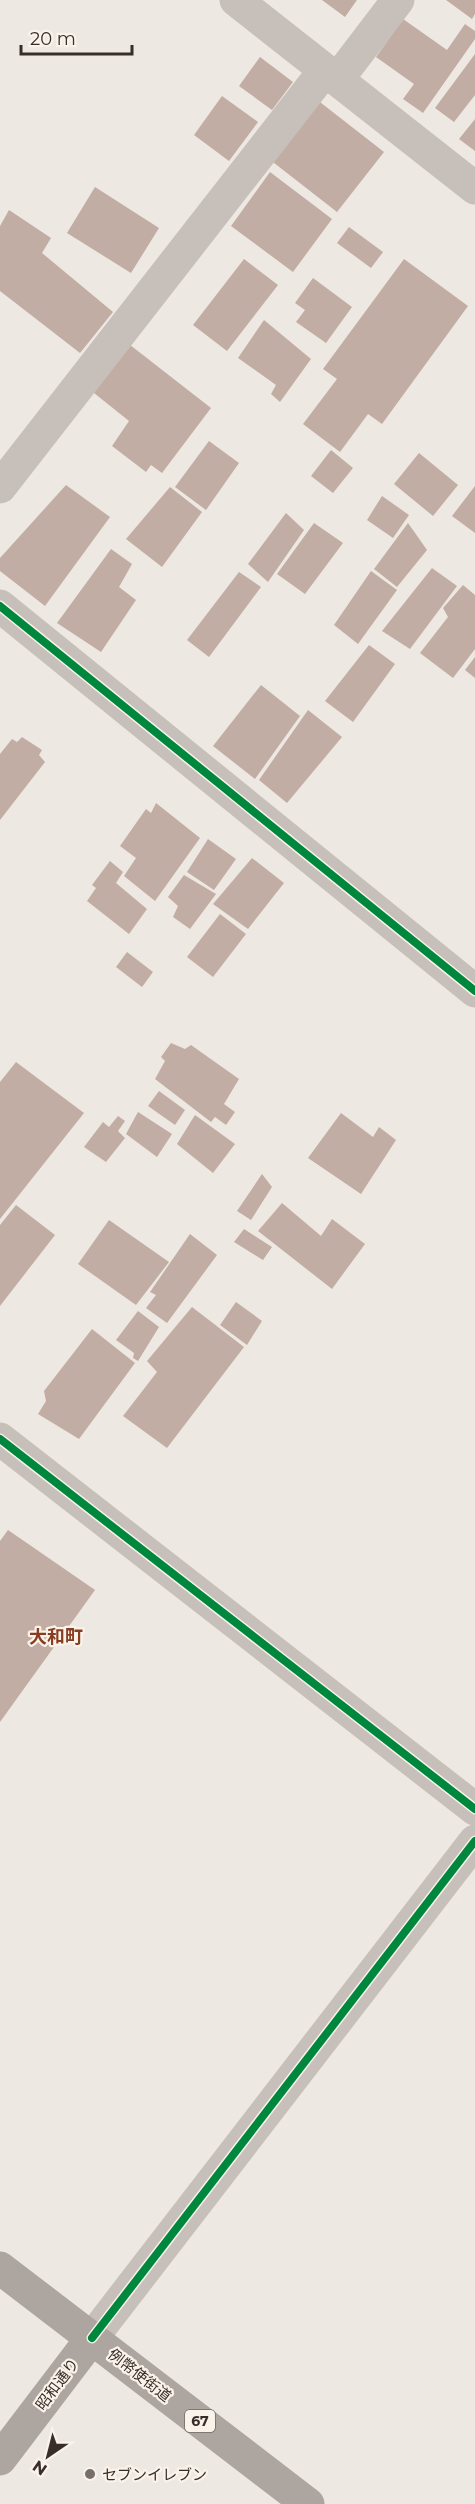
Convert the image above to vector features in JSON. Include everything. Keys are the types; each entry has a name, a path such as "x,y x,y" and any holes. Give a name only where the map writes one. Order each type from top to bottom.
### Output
{"main road":[{"name":"例幣使街道","path":"0,2268 308,2504"},
{"name":"昭和通り","path":"0,2458 92,2338"}],"street":[{"path":"236,0 475,188"},
{"path":"0,487 331,75 398,0"},
{"path":"0,606 475,991"},
{"path":"0,1439 475,1809"},
{"path":"92,2338 475,1841"}],"building":[{"path":"322,0 357,0 345,17"},
{"path":"446,0 475,0 475,14 472,19"},
{"path":"403,19 447,50 465,24 475,31 475,39 423,113 403,99 414,84 376,57"},
{"path":"475,54 475,95 454,122 435,108"},
{"path":"260,57 293,82 272,110 239,86"},
{"path":"222,96 258,122 229,161 194,135"},
{"path":"316,99 384,152 337,212 269,159"},
{"path":"475,119 475,151 459,139"},
{"path":"270,172 332,219 293,272 231,226"},
{"path":"95,187 159,228 131,273 67,233"},
{"path":"9,210 51,238 42,253 113,312 80,353 0,291 0,226"},
{"path":"349,227 383,252 371,268 337,243"},
{"path":"244,259 278,285 227,351 193,325"},
{"path":"404,259 468,306 382,424 368,414 340,452 303,424 337,379 323,369"},
{"path":"313,278 352,307 326,343 296,322 305,310 295,303"},
{"path":"264,320 311,359 280,402 271,394 276,385 238,358"},
{"path":"125,341 211,408 162,473 151,465 146,472 112,446 129,421 89,389"},
{"path":"209,441 239,463 206,510 175,487"},
{"path":"331,450 353,468 333,493 311,476"},
{"path":"419,453 458,485 433,516 394,484"},
{"path":"66,485 110,517 45,606 0,571 0,558"},
{"path":"475,486 475,533 452,516"},
{"path":"170,487 202,512 162,567 126,539"},
{"path":"382,496 409,515 393,538 367,520"},
{"path":"286,513 304,530 268,582 248,564"},
{"path":"314,523 343,543 305,594 277,574"},
{"path":"408,523 427,550 397,587 374,569"},
{"path":"111,549 132,564 119,587 136,600 101,652 57,623"},
{"path":"432,568 457,586 410,649 382,631"},
{"path":"371,571 397,590 358,644 334,625"},
{"path":"239,572 261,587 209,657 187,640"},
{"path":"463,585 475,595 475,649 453,678 420,653 448,617 443,608"},
{"path":"369,645 395,664 353,722 325,701"},
{"path":"475,657 475,678 465,670"},
{"path":"261,685 300,716 255,779 213,746"},
{"path":"308,710 342,737 287,803 259,780"},
{"path":"22,737 42,750 39,755 45,762 0,820 0,754 12,739 17,742"},
{"path":"156,803 200,838 155,901 124,876 136,858 120,846 146,809 151,813"},
{"path":"208,839 236,859 214,890 187,872"},
{"path":"252,858 284,883 248,929 213,904"},
{"path":"110,861 123,872 116,883 147,909 129,934 87,901 96,888 92,885"},
{"path":"184,875 216,894 190,929 173,917 178,906 168,897"},
{"path":"220,914 246,934 213,977 187,957"},
{"path":"127,952 153,972 142,987 116,967"},
{"path":"171,1043 185,1049 191,1045 239,1079 224,1104 235,1112 226,1125 215,1117 211,1122 155,1079 165,1061 161,1057"},
{"path":"16,1062 84,1113 0,1219 0,1082"},
{"path":"159,1091 185,1110 175,1125 148,1106"},
{"path":"138,1112 172,1134 157,1157 126,1134"},
{"path":"341,1113 373,1137 379,1127 396,1140 361,1194 308,1158"},
{"path":"195,1115 235,1144 213,1173 177,1144"},
{"path":"118,1116 125,1121 118,1131 125,1138 106,1162 84,1147 103,1122 109,1127"},
{"path":"262,1174 272,1187 251,1220 237,1211"},
{"path":"282,1203 321,1236 332,1219 365,1244 332,1289 258,1231"},
{"path":"16,1205 55,1235 0,1306 0,1225"},
{"path":"109,1220 169,1262 136,1305 78,1264"},
{"path":"244,1229 272,1247 263,1260 234,1242"},
{"path":"190,1234 217,1255 167,1323 146,1308 156,1295 150,1292"},
{"path":"236,1302 262,1321 247,1345 220,1325"},
{"path":"192,1307 244,1347 167,1448 123,1416 157,1372 147,1361"},
{"path":"138,1311 159,1327 138,1361 133,1358 134,1353 116,1340"},
{"path":"92,1329 135,1363 79,1439 38,1414 46,1401 44,1391"},
{"path":"8,1530 95,1590 0,1722 0,1541"}],"cycle path":[{"path":"0,606 475,991"},
{"path":"0,1439 475,1809"},
{"path":"92,2338 475,1841"}],"place":[{"name":"セブンイレブン","path":"90,2474"}],"district":[{"name":"大和町","path":"56,1637"}]}
